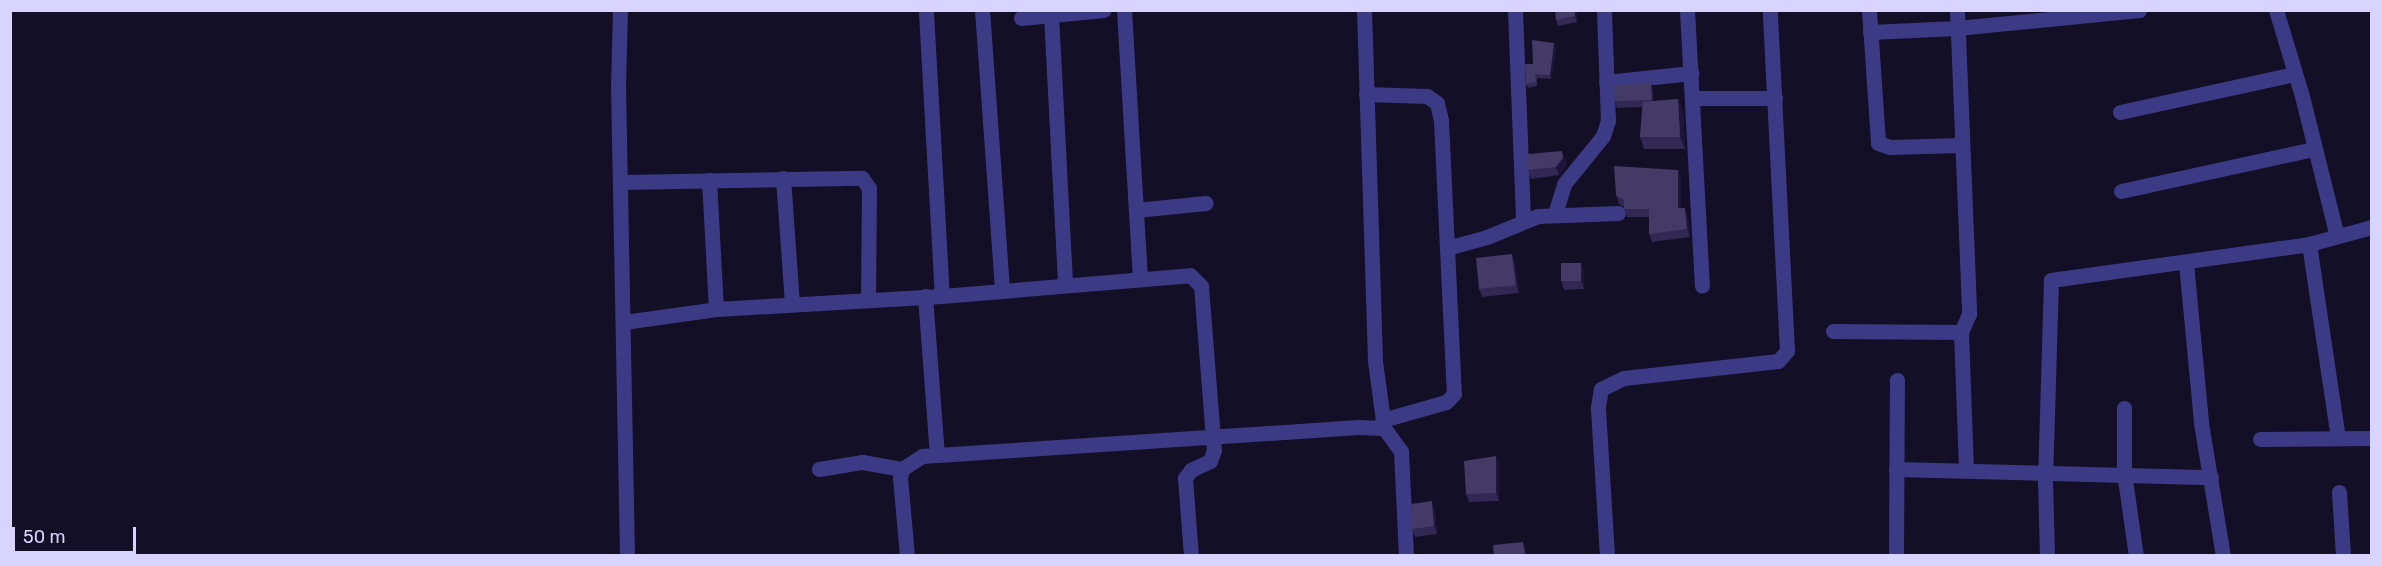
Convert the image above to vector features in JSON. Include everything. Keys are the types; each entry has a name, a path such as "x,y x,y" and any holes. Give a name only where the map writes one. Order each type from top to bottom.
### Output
{"street":[{"path":"620,10 627,555"},
{"path":"982,10 1002,289"},
{"path":"1021,18 1104,10"},
{"path":"1124,10 1140,279"},
{"path":"1365,10 1375,361 1384,424 1401,451 1406,555"},
{"path":"1515,10 1523,220"},
{"path":"1555,214 1564,184 1606,129 1604,10"},
{"path":"1687,10 1702,286"},
{"path":"1607,555 1600,388 1624,378 1785,357 1770,10"},
{"path":"1869,10 1878,143 1890,147 1961,145"},
{"path":"1957,10 1969,314 1962,332 1966,470"},
{"path":"1870,32 1957,28 2139,10"},
{"path":"2276,10 2337,237"},
{"path":"926,12 942,296"},
{"path":"1051,15 1065,285"},
{"path":"1606,82 1692,73"},
{"path":"2120,112 2295,74"},
{"path":"819,469 862,462 902,469 922,456 1213,438 1384,424 1453,397 1447,248 1437,103 1427,96 1366,94"},
{"path":"1693,98 1775,98"},
{"path":"2121,191 2313,149"},
{"path":"621,182 783,178 855,178 866,182 869,188 868,298"},
{"path":"783,178 792,304"},
{"path":"709,180 716,309"},
{"path":"1136,210 1206,203"},
{"path":"1447,248 1487,237 1523,220 1555,214 1618,213"},
{"path":"2047,555 2046,470 2051,280 2186,263 2309,244 2372,227"},
{"path":"2309,244 2338,438"},
{"path":"2186,263 2211,477 2223,555"},
{"path":"624,322 716,309 868,298 942,296 1190,274 1201,286 1213,438 1213,457 1185,478 1191,555"},
{"path":"925,296 937,455"},
{"path":"1833,331 1962,332"},
{"path":"1896,555 1897,380"},
{"path":"2124,408 2124,472 2136,555"},
{"path":"2260,439 2372,438"},
{"path":"902,469 907,555"},
{"path":"1896,469 2046,470 2211,477"},
{"path":"2339,492 2343,555"}],"building":[{"path":"1555,10 1575,10 1575,16 1556,20"},
{"path":"1532,40 1554,43 1550,75 1535,74 1536,82 1526,84 1525,64 1533,64"},
{"path":"1651,83 1652,100 1615,101 1614,85"},
{"path":"1678,99 1680,137 1640,137 1643,102"},
{"path":"1562,151 1563,158 1556,167 1528,170 1528,154"},
{"path":"1614,166 1678,170 1678,208 1685,208 1687,229 1649,234 1649,209 1624,209 1624,200 1616,195"},
{"path":"1512,254 1516,285 1479,289 1476,258"},
{"path":"1561,263 1581,263 1581,281 1561,281"},
{"path":"1496,456 1496,493 1466,494 1464,461"},
{"path":"1432,501 1434,526 1412,529 1411,504"},
{"path":"1523,542 1525,554 1494,555 1493,545"}]}
